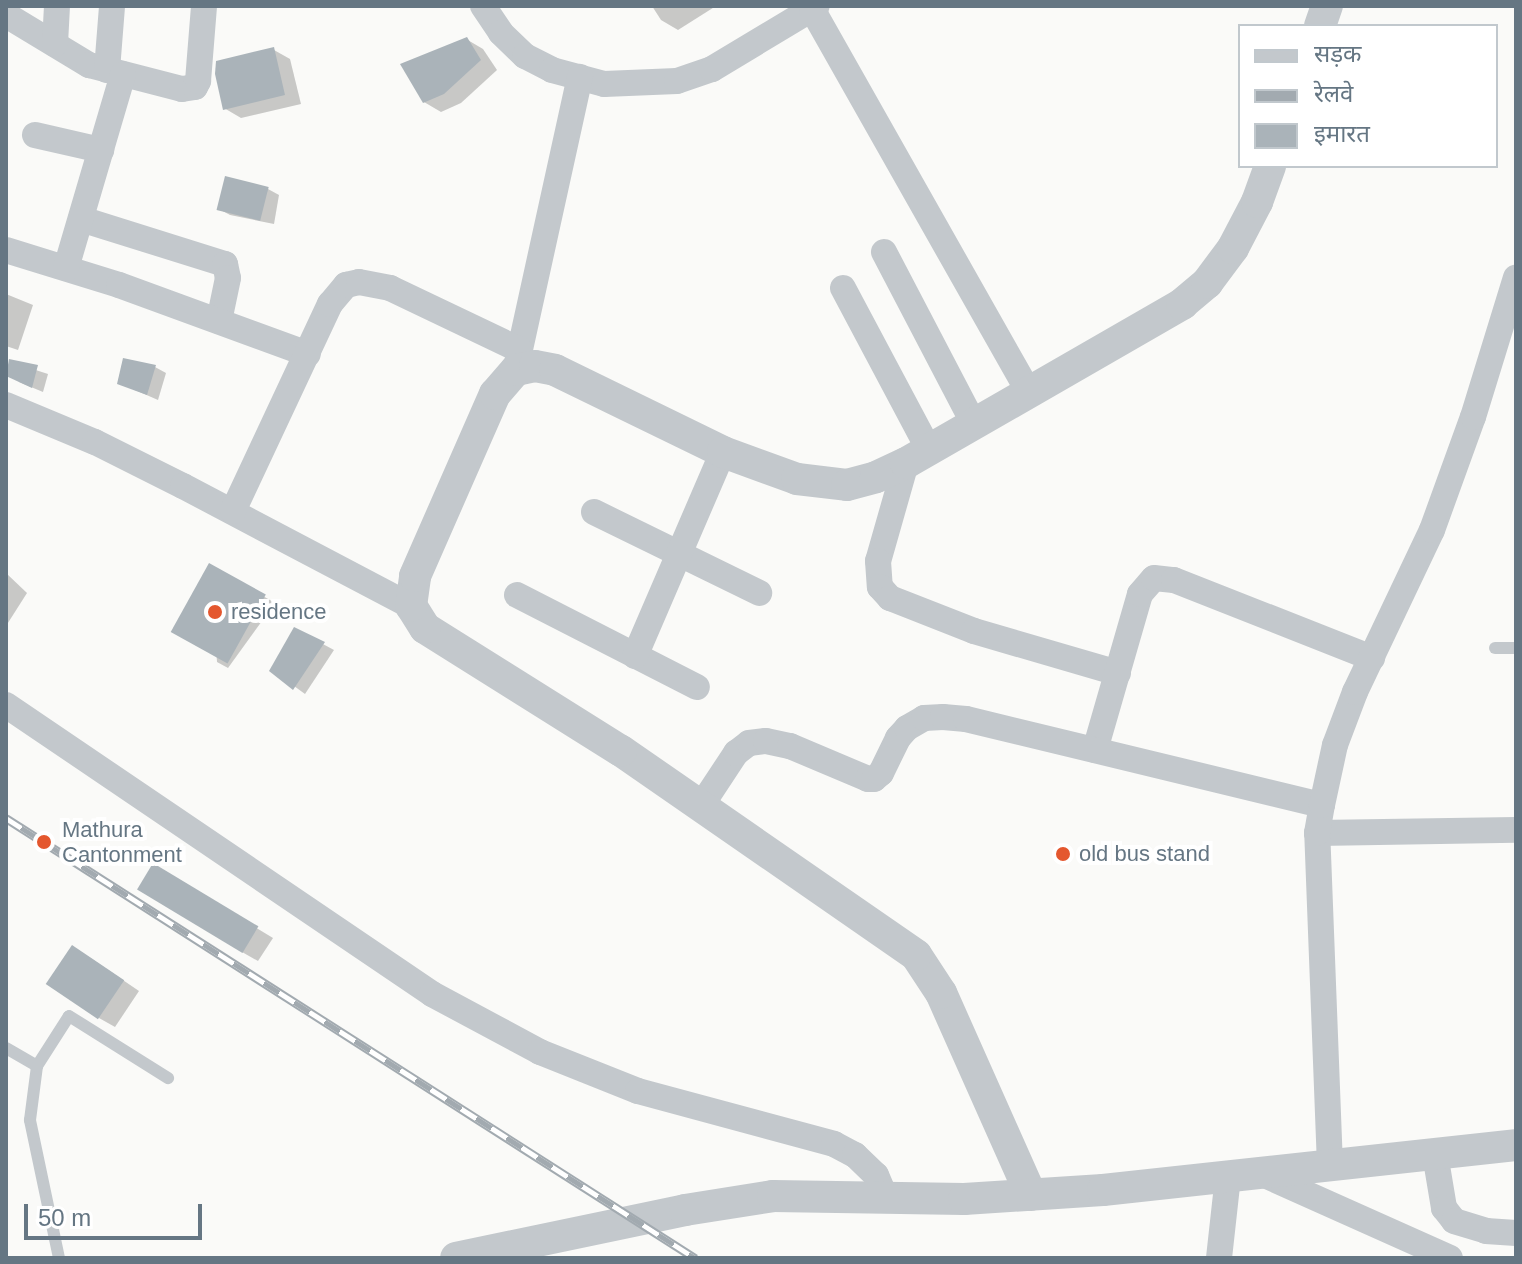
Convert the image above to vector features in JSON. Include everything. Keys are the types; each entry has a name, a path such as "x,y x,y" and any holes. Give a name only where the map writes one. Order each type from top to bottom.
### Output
{"street":[{"path":"55,44 57,6"},
{"path":"66,268 101,150 115,72 112,6"},
{"path":"6,15 89,65 182,89 195,87 200,71 204,6"},
{"path":"483,6 501,33 525,56 552,70 604,84 677,81 712,69 814,7 1029,392"},
{"path":"411,606 415,576 490,404 518,360 580,77"},
{"path":"35,135 101,150"},
{"path":"233,511 330,304 346,285 359,282 390,288 518,360 555,370 723,452 823,485 847,485 918,456 1182,304 1207,283 1233,248 1257,202 1269,168"},
{"path":"81,219 225,264 228,278 219,321"},
{"path":"6,250 66,268 308,354"},
{"path":"884,252 973,422"},
{"path":"1330,1166 1317,833 1322,805 1335,745 1432,530 1473,417 1516,277"},
{"path":"843,288 918,456 878,561 880,587 890,598 974,631 1118,673"},
{"path":"6,405 95,442 411,606 425,628 621,751 916,955 941,993 1031,1195"},
{"path":"635,656 723,452"},
{"path":"594,512 759,593"},
{"path":"1095,750 1140,594 1148,582 1163,577 1372,658"},
{"path":"517,595 697,687"},
{"path":"6,705 432,994 540,1052 638,1091 834,1144 855,1155 876,1175 886,1198"},
{"path":"701,806 736,753 749,743 790,746 868,779 881,773 898,738 907,728 924,718 966,719 1322,805"},
{"path":"1317,833 1516,830"},
{"path":"458,1258 685,1210 773,1196 886,1198 1031,1195 1516,1145"},
{"path":"1435,1154 1444,1208 1454,1221 1486,1231 1516,1233"},
{"path":"1260,1173 1450,1258"},
{"path":"1219,1258 1228,1177"}],"lane":[{"path":"1495,648 1516,648"},
{"path":"59,1258 30,1120 37,1066 69,1016 168,1078"},
{"path":"6,1048 37,1066"}],"building":[{"path":"467,37 481,60 444,94 423,103 400,64"},
{"path":"274,47 285,95 223,110 215,74 216,61"},
{"path":"225,176 269,187 260,221 217,210"},
{"path":"123,358 156,365 147,395 117,384"},
{"path":"9,359 38,365 32,388 6,376"},
{"name":"residence","path":"209,563 266,595 228,664 171,632"},
{"name":"residence","path":"294,627 325,642 293,690 269,671"},
{"path":"153,863 258,926 242,953 137,890"},
{"path":"72,945 124,980 98,1019 46,984"}],"railway":[{"path":"6,818 695,1258"}],"place":[{"name":"residence","path":"215,612"},
{"name":"Mathura Cantonment","path":"44,842"},
{"name":"old bus stand","path":"1063,854"}]}
